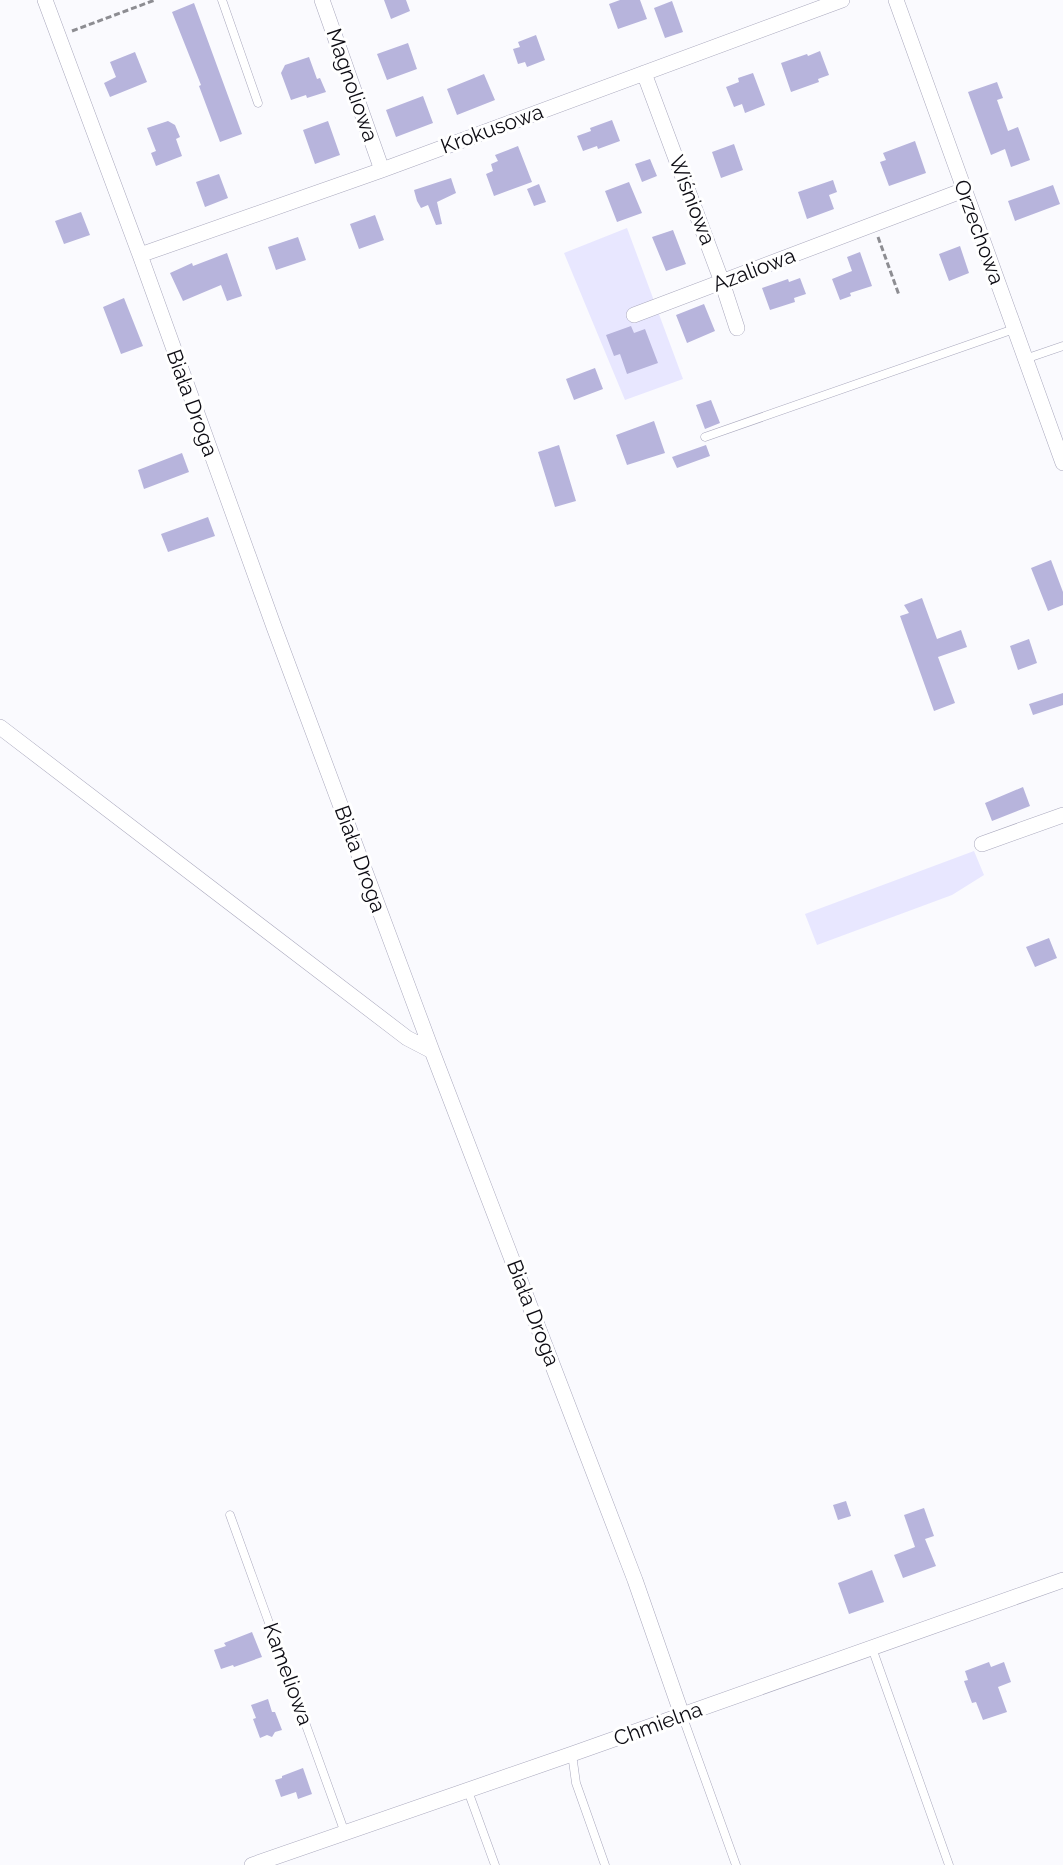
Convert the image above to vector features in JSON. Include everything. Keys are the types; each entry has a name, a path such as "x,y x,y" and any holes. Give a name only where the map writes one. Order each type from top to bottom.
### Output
{"street":[{"name":"Biała Droga","path":"45,0 140,255 273,627 432,1051 635,1580 682,1715"},
{"name":"Magnoliowa","path":"322,0 382,170"},
{"name":"Krokusowa","path":"140,255 382,170 842,0"},
{"name":"Orzechowa","path":"896,0 1063,463"},
{"name":"Wiśniowa","path":"644,73 737,327"},
{"name":"Azaliowa","path":"634,315 964,190"},
{"path":"0,727 407,1038 432,1051"},
{"path":"982,844 1063,815"},
{"name":"Chmielna","path":"252,1865 279,1861 345,1833 572,1755 1063,1580"}],"lane":[{"path":"222,0 258,103"},
{"path":"705,436 1014,329"},
{"path":"1025,359 1063,346"},
{"name":"Kameliowa","path":"230,1515 345,1833"},
{"path":"872,1648 949,1865"},
{"path":"682,1715 736,1865"},
{"path":"572,1755 576,1783 605,1865"},
{"path":"468,1791 495,1865"}],"path":[{"path":"58,36 155,0"},
{"path":"873,224 899,295"}],"shaded area":[{"path":"627,228 683,379 625,400 564,253"},
{"path":"974,851 984,875 952,895 817,945 805,914"}],"building":[{"path":"384,0 406,0 410,11 391,19"},
{"path":"620,0 640,0 647,19 618,29 609,4"},
{"path":"672,1 683,32 665,38 654,8"},
{"path":"194,3 242,134 220,142 199,86 201,85 172,12"},
{"path":"536,35 545,60 527,67 525,62 518,64 513,49 520,47 518,42"},
{"path":"408,43 417,69 387,80 377,54"},
{"path":"820,51 829,75 818,79 819,82 791,92 781,63"},
{"path":"135,52 147,82 110,97 104,83 116,77 110,62"},
{"path":"309,57 317,79 320,78 326,92 291,100 281,73 285,65"},
{"path":"753,73 765,105 745,113 742,104 734,107 726,87 739,82 738,78"},
{"path":"484,74 495,100 457,115 447,89"},
{"path":"997,82 1003,98 997,100 1008,131 1018,127 1030,160 1011,167 1005,149 991,155 968,92"},
{"path":"423,96 433,123 396,137 386,110"},
{"path":"612,120 620,141 598,149 597,146 583,151 577,136 591,131 590,128"},
{"path":"168,121 175,125 180,137 176,139 182,156 156,166 151,153 156,151 147,128"},
{"path":"328,121 340,155 315,164 303,130"},
{"path":"915,141 926,173 889,186 880,162 886,160 883,153"},
{"path":"734,144 743,170 721,178 712,152"},
{"path":"518,146 532,182 494,196 486,174 493,171 491,164 498,161 495,155"},
{"path":"650,159 657,176 642,182 635,164"},
{"path":"219,174 228,198 205,207 196,182"},
{"path":"451,178 456,193 437,202 442,224 436,225 428,205 421,208 414,190"},
{"path":"833,180 837,192 829,195 834,209 807,219 798,192"},
{"path":"629,182 642,213 617,222 605,191"},
{"path":"539,184 546,202 534,206 527,189"},
{"path":"1053,185 1060,204 1015,221 1008,201"},
{"path":"81,212 90,235 64,244 55,221"},
{"path":"375,215 384,240 359,249 350,224"},
{"path":"673,230 686,264 666,271 652,237"},
{"path":"298,237 306,260 276,270 268,247"},
{"path":"960,246 969,273 949,281 939,254"},
{"path":"860,252 872,286 850,293 851,296 840,300 832,279 852,271 847,257"},
{"path":"227,253 242,296 227,301 221,285 183,301 170,273 192,263 193,266"},
{"path":"800,278 806,294 794,298 795,302 770,310 762,288 788,279 789,282"},
{"path":"124,298 143,346 121,354 103,307"},
{"path":"704,304 715,331 687,343 676,315"},
{"path":"631,326 634,333 645,329 658,363 627,374 620,354 614,356 606,335"},
{"path":"595,368 603,389 574,400 566,379"},
{"path":"711,400 720,423 705,429 696,405"},
{"path":"654,421 665,453 627,465 616,435"},
{"path":"559,445 576,501 555,507 538,452"},
{"path":"706,445 710,456 677,468 672,457"},
{"path":"182,453 189,472 144,489 138,470"},
{"path":"208,517 215,536 168,552 161,534"},
{"path":"1051,560 1063,592 1063,605 1048,611 1031,568"},
{"path":"922,598 937,639 961,630 967,647 938,657 955,703 934,711 900,616 909,613 904,605"},
{"path":"1029,639 1037,663 1018,670 1010,646"},
{"path":"1063,693 1063,705 1033,715 1029,704"},
{"path":"1023,787 1030,806 992,821 985,803"},
{"path":"1049,938 1057,958 1035,967 1026,947"},
{"path":"846,1501 851,1516 838,1520 833,1505"},
{"path":"924,1508 934,1536 925,1539 936,1566 903,1578 894,1555 915,1547 904,1515"},
{"path":"872,1570 884,1602 849,1614 838,1583"},
{"path":"252,1632 262,1657 221,1669 214,1650 226,1646 224,1643"},
{"path":"989,1662 991,1667 1004,1662 1011,1682 998,1687 1007,1712 983,1720 976,1702 972,1703 964,1681 968,1680 965,1671"},
{"path":"268,1699 282,1730 275,1732 272,1737 267,1735 260,1738 251,1705"},
{"path":"303,1768 312,1794 298,1799 296,1792 281,1797 275,1780"}]}
